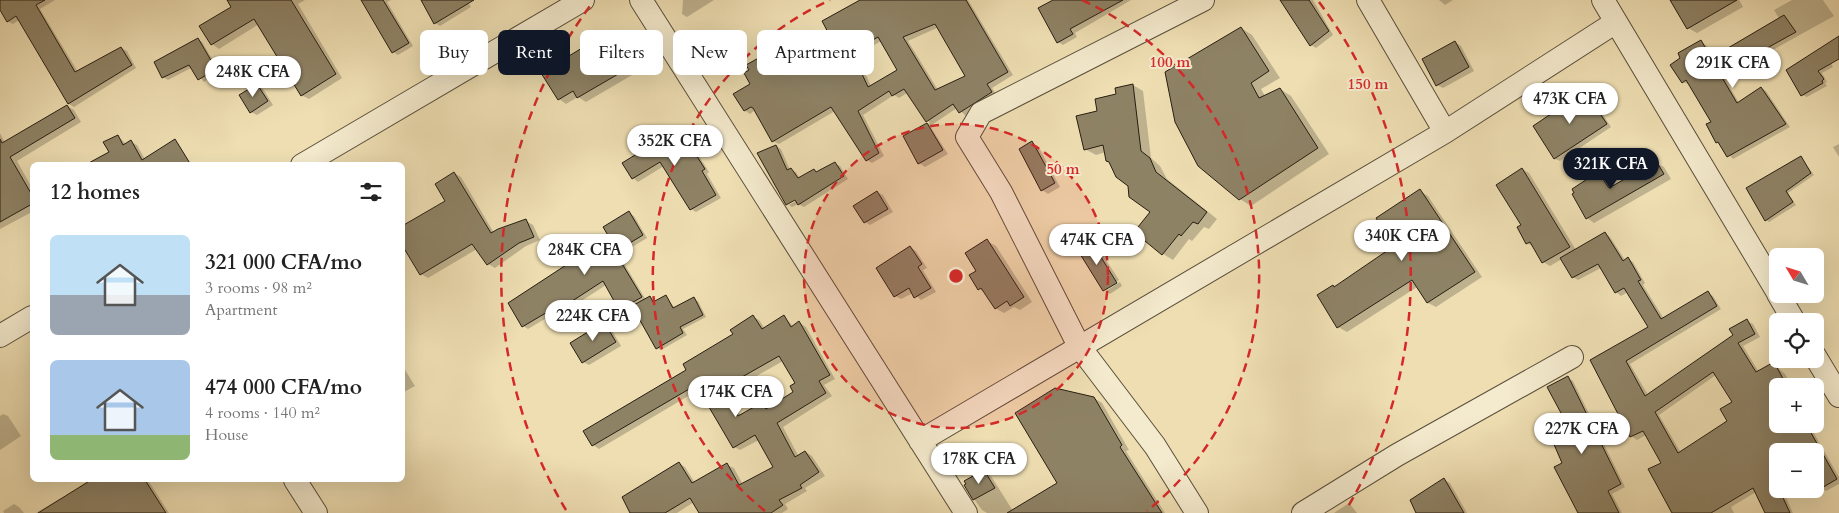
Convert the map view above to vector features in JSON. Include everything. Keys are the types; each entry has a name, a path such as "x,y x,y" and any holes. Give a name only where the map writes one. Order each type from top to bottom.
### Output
{"street":[{"path":"307,162 583,0"},
{"path":"641,0 966,513"},
{"path":"1197,513 1155,446 1079,346 1001,192 967,137 981,113 1203,0"},
{"path":"1368,0 1445,132"},
{"path":"1603,0 1769,279"},
{"path":"920,441 1445,132 1616,22"},
{"path":"0,336 30,318"},
{"path":"1303,513 1397,455 1572,357"},
{"path":"1822,368 1839,396"},
{"path":"296,482 316,513"}],"building":[{"path":"0,0 45,0 36,5 75,72 121,47 132,65 68,104 16,16 7,22 0,10"},
{"path":"227,0 291,0 336,74 301,96 254,19 211,45 199,26 231,7"},
{"path":"361,0 383,0 409,43 392,53"},
{"path":"421,0 474,0 434,24"},
{"path":"860,0 966,0 1008,72 987,84 992,92 959,113 953,104 926,122 904,89 892,96 889,91 858,111 879,153 866,161 831,107 772,142 753,108 751,107 744,111 733,94 750,84 745,75 747,75 749,70 747,64 757,59 757,75 863,75 868,87 897,70 878,37 874,39 874,30 827,30 822,21","holes":["935,24 965,76 935,90 903,37"]},
{"path":"1053,0 1123,0 1070,29 1073,34 1057,43 1038,8"},
{"path":"1280,0 1309,0 1329,31 1310,46"},
{"path":"1670,0 1737,0 1687,29"},
{"path":"1784,15 1796,32 1720,74 1737,103 1761,87 1786,124 1727,157 1718,142 1716,143 1706,124 1711,122 1686,80 1682,83 1670,65 1680,58 1678,53 1701,40 1711,58"},
{"path":"1241,27 1269,71 1251,83 1259,98 1280,88 1318,148 1239,200 1198,166 1175,122 1165,72"},
{"path":"1839,36 1839,59 1818,71 1824,79 1823,83 1801,96 1786,70"},
{"path":"198,38 216,69 198,80 189,65 162,78 154,62"},
{"path":"1455,41 1469,67 1436,86 1422,59"},
{"path":"580,49 580,75 617,75 577,98 573,91 558,100 542,75 570,75 570,55"},
{"path":"257,84 268,101 250,113 239,95"},
{"path":"1133,84 1141,151 1150,158 1156,172 1207,212 1198,224 1193,222 1181,236 1179,234 1162,255 1134,232 1150,212 1129,197 1128,186 1116,177 1109,162 1106,161 1103,145 1084,150 1076,116 1097,111 1095,99 1116,94 1115,88"},
{"path":"1585,91 1607,124 1554,159 1533,126"},
{"path":"67,105 75,118 10,157 30,192 30,205 0,222 0,139 2,143"},
{"path":"927,123 943,150 918,164 903,136"},
{"path":"679,128 705,169 702,171 716,195 690,210 660,162 632,179 622,163"},
{"path":"118,135 123,145 131,140 142,160 175,139 189,162 91,162 109,152 103,142"},
{"path":"1032,141 1055,183 1041,191 1019,149"},
{"path":"776,145 787,170 791,168 798,178 814,169 816,172 835,162 844,176 798,205 795,200 786,205 757,153"},
{"path":"1801,156 1811,173 1786,191 1793,202 1765,221 1746,188"},
{"path":"1656,161 1664,174 1586,219 1572,194 1574,193 1572,189 1598,172 1609,188"},
{"path":"1522,168 1570,247 1542,263 1530,242 1526,244 1517,227 1521,225 1496,185"},
{"path":"454,172 491,233 526,219 534,237 519,243 487,265 472,244 420,275 405,250 405,224 445,201 435,184"},
{"path":"1420,189 1475,272 1427,303 1412,280 1337,328 1317,295 1333,285 1334,287 1394,246 1376,218"},
{"path":"877,191 888,209 864,223 853,206"},
{"path":"629,211 643,235 615,252 642,297 619,310 603,281 563,307 561,304 522,327 508,303 609,237 603,227"},
{"path":"1605,232 1623,261 1628,257 1641,280 1638,281 1661,319 1708,291 1717,306 1626,361 1645,396 1733,335 1729,329 1747,319 1755,334 1738,343 1756,372 1769,365 1769,368 1777,368 1783,378 1769,378 1769,433 1811,433 1817,443 1769,443 1769,498 1783,498 1790,513 1765,513 1753,488 1711,513 1672,513 1648,469 1661,463 1643,431 1630,437 1590,360 1648,327 1624,288 1615,293 1598,264 1572,278 1560,258","holes":["1713,372 1732,402 1720,409 1727,421 1678,453 1655,412"]},
{"path":"987,239 1024,297 1010,306 1007,301 995,309 981,288 978,290 969,275 976,271 965,253"},
{"path":"1091,241 1117,283 1103,291 1077,249"},
{"path":"910,246 922,264 918,267 931,288 914,298 909,288 894,297 876,268"},
{"path":"666,295 673,308 694,297 703,315 680,327 683,333 656,349 632,306 650,296 653,302"},
{"path":"753,315 762,329 784,315 791,327 799,321 830,375 819,381 826,393 777,423 795,457 805,451 819,472 800,485 802,488 779,500 783,505 771,513 699,513 690,498 665,513 630,513 622,497 679,462 692,483 727,463 739,485 773,467 755,435 733,448 696,385 592,446 583,431 686,370 683,364 733,334 730,330","holes":["779,356 795,383 790,386 793,392 766,409 761,403 738,416 721,389"]},
{"path":"604,322 616,342 582,363 570,343"},
{"path":"1568,376 1621,484 1608,491 1619,513 1578,513 1554,467 1562,463 1550,435 1568,426 1547,387"},
{"path":"1055,388 1094,397 1122,445 1120,447 1162,513 1007,513 1057,483 1015,413"},
{"path":"1824,456 1837,479 1824,487"},
{"path":"984,470 995,488 973,500 964,485 966,484 964,481"},
{"path":"1444,478 1464,513 1416,513 1410,500"},
{"path":"88,482 146,482 166,513 38,513"}]}
